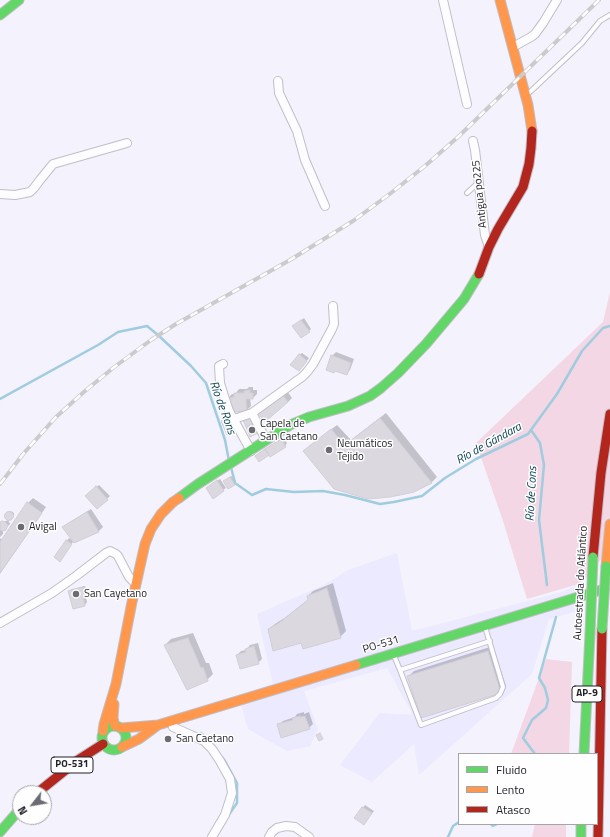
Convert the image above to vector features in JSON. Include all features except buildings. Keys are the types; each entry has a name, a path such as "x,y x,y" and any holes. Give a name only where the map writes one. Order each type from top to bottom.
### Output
{"main road":[{"path":"0,15 19,0"},
{"path":"115,689 113,718 118,727 125,733 126,737 125,744 122,747 117,750 112,750 103,744 102,737 104,724 115,689 145,544 148,535 161,514 181,496 281,430 298,421 348,406 370,396 388,382 426,344 464,298 479,273 498,229 526,180 532,133 526,94 500,0"},
{"name":"Autoestrada do Atlántico","path":"584,753 593,557 601,473 610,414"},
{"name":"AP-9","path":"598,837 602,629 610,524"},
{"name":"PO-531","path":"158,725 610,588"},
{"path":"103,731 110,726 133,727 158,725"},
{"path":"139,739 158,725"},
{"name":"PO-531","path":"122,747 139,739"},
{"name":"PO-531","path":"47,785 78,760 103,744"},
{"path":"0,832 12,818"},
{"path":"581,825 581,837"}],"street":[{"path":"443,0 467,104"},
{"path":"513,47 535,34 557,0"},
{"path":"278,81 279,93 297,131 305,160 325,206"},
{"name":"Antigua po225","path":"473,142 485,235 489,247"},
{"path":"0,194 15,195 30,192 53,164 127,143"},
{"path":"234,418 252,413 302,377 313,364 332,329 334,324 333,306"},
{"path":"223,364 219,366 220,383 229,410 251,451"},
{"path":"252,413 266,440"},
{"path":"0,623 52,593 110,551 118,556 129,577 136,584"},
{"path":"568,600 579,597"},
{"name":"PO-531","path":"139,739 343,672 395,658 486,630 568,600"},
{"name":"PO-531","path":"133,727 485,618 568,600"},
{"path":"173,727 204,741 220,760 230,780 232,793 225,815 212,837"},
{"path":"269,837 272,832 278,828 286,826 295,827 309,837"}],"lane":[{"path":"526,94 582,43 600,21 610,15"},
{"path":"467,193 479,182"},
{"path":"395,658 421,725 496,698 500,694 503,687 486,630"},
{"path":"400,670 490,641"}],"shaded area":[{"path":"610,292 610,548 582,583 527,599 503,521 476,443 603,322"},
{"path":"397,553 412,631 562,592 582,583 581,610 549,619 532,674 419,775 414,744 372,782 340,765 380,713 413,715 387,668 304,691 318,729 310,746 287,751 248,729 238,695 273,684 257,614 326,584 348,570"},
{"path":"546,659 572,662 569,753 511,753"},
{"path":"535,825 566,825 566,837 532,837"}],"waterway":[{"name":"Río de Rons","path":"0,399 98,345 118,332 147,326 191,366 206,383 225,440 229,461"},
{"name":"Río de Gándara","path":"231,467 235,483 252,495 266,489 294,492 323,491 380,504 422,496 445,478 476,459 528,434 557,394 582,351 603,328 610,326"},
{"name":"Río de Cons","path":"531,430 540,443 544,465 539,520 547,585"},
{"name":"Río de Cons","path":"534,753 523,738 532,720 546,708 548,700 545,688 539,678 556,617"},
{"path":"201,733 206,738"},
{"path":"222,757 237,783 237,803 228,816"},
{"name":"Río de Cons","path":"448,837 453,826 458,823"}],"railway":[{"path":"0,484 24,453 56,417 113,368 176,324 290,260 353,221 425,166 458,137 599,0"}],"traffic: fast":[{"path":"0,15 19,0"},
{"path":"179,498 198,484 290,425 309,417 348,406 370,396 381,388 426,344 464,299 479,274"},
{"path":"590,634 593,557"},
{"path":"602,629 606,566"},
{"path":"356,665 601,590"},
{"path":"584,753 590,634"},
{"path":"114,726 123,729 126,738 123,747 114,750 105,747 102,738 105,729 114,726"},
{"path":"0,832 12,818"},
{"path":"581,825 581,837"}],"traffic: slow":[{"path":"500,0 528,105 532,131"},
{"path":"103,731 116,684 145,544 151,529 161,514 179,498"},
{"path":"606,566 610,524"},
{"path":"121,728 158,725 356,665"},
{"path":"114,704 113,718 115,726"},
{"path":"122,747 139,739 158,725"}],"traffic: jam":[{"path":"479,274 489,247 498,229 523,187 529,164 532,131"},
{"path":"593,557 601,473 610,414"},
{"path":"598,837 602,629"},
{"path":"47,785 78,760 103,744"}],"place":[{"name":"Capela de San Caetano","path":"252,430"},
{"name":"Neumáticos Tejido","path":"329,450"},
{"name":"Avigal","path":"21,527"},
{"name":"San Cayetano","path":"76,594"},
{"name":"San Caetano","path":"168,739"}]}
